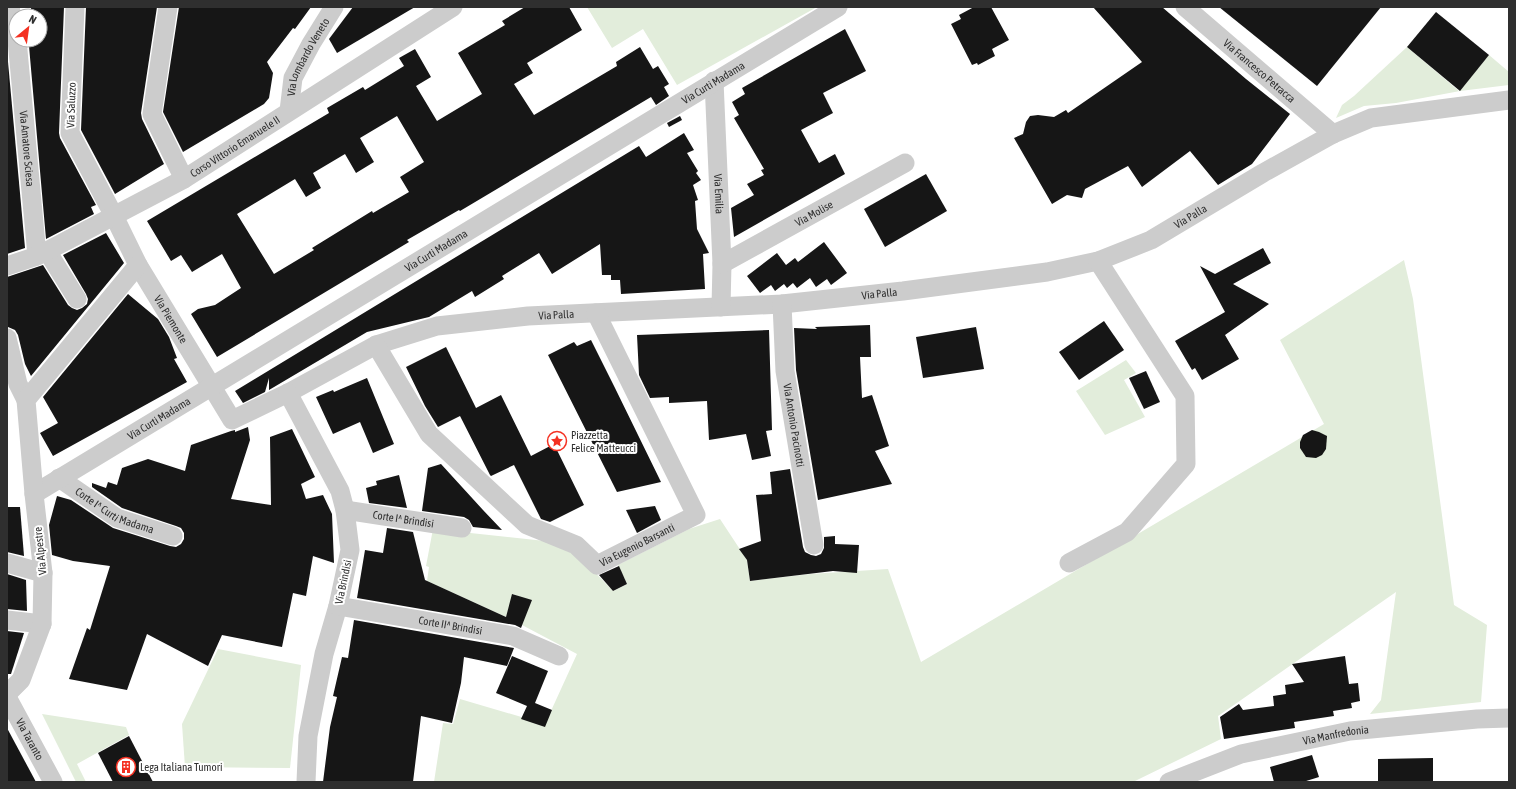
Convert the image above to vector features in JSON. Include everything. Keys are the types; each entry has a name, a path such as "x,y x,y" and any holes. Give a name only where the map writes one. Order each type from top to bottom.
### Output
{"street":[{"name":"Via Saluzzo","path":"75,7 70,133 114,216"},
{"path":"168,7 152,114 184,179"},
{"name":"Via Lombardo Veneto","path":"289,111 293,78 311,44 334,7"},
{"name":"Corso Vittorio Emanuele II","path":"7,266 42,254 184,179 453,7"},
{"name":"Via Curti Madama","path":"34,494 211,385 838,7"},
{"name":"Via Francesco Petracca","path":"1185,7 1333,134"},
{"name":"Via Amatore Sciesa","path":"15,48 42,254"},
{"name":"Via Emilia","path":"714,81 722,264 721,307"},
{"name":"Via Palla","path":"232,420 288,393 376,345 437,326 528,316 782,304 902,291 1047,272 1098,261 1151,240 1263,173 1333,134 1372,118 1509,100"},
{"name":"Via Molise","path":"722,264 905,163"},
{"name":"Via Piemonte","path":"114,216 138,265 232,420"},
{"path":"42,254 77,299"},
{"path":"1069,563 1127,532 1186,464 1184,396 1098,261"},
{"path":"26,400 138,265"},
{"name":"Via Antonio Pacinotti","path":"782,304 785,371 814,545"},
{"name":"Via Eugenio Barsanti","path":"376,345 429,434 527,525 576,545 597,565 696,515 596,313"},
{"name":"Via Alpestre","path":"7,338 18,384 26,400 34,494 43,573 42,624 21,680 7,695"},
{"name":"Via Brindisi","path":"288,393 340,491 345,510 350,550 338,606 324,654 308,736 306,782"},
{"name":"Corte I^ Curti Madama","path":"59,478 117,518 173,536"},
{"name":"Corte I^ Brindisi","path":"345,510 462,528"},
{"path":"7,564 43,573"},
{"name":"Corte II^ Brindisi","path":"338,606 513,636 559,656"},
{"path":"7,620 42,624"},
{"name":"Via Taranto","path":"7,695 53,782"},
{"name":"Via Manfredonia","path":"1169,782 1242,754 1350,731 1477,719 1509,718"}],"green space":[{"path":"587,7 817,7 677,85 643,29 612,48"},
{"path":"1407,47 1459,91 1489,55 1509,72 1509,85 1460,91 1396,103 1364,106 1336,118 1342,105 1354,96"},
{"path":"1404,260 1413,299 1454,605 1487,625 1481,702 1370,714 1381,700 1396,592 1218,716 1221,739 1133,782 434,782 443,723 453,724 460,699 545,724 577,654 522,625 531,601 513,594 506,617 427,581 429,567 426,566 433,529 554,542 583,560 613,591 627,584 618,565 689,529 720,519 747,560 750,581 810,574 888,569 921,662 1324,424 1280,340"},
{"path":"1126,360 1136,373 1124,380 1145,417 1105,435 1076,391"},
{"path":"218,649 301,665 290,768 185,767 182,724"},
{"path":"42,714 126,727 129,735 77,764 86,782 76,782"}],"building":[{"path":"64,7 59,133 60,138 96,205 91,207 94,214 46,239 29,48 48,48 48,8 31,8"},
{"path":"86,7 157,7 141,113 142,119 164,164 115,194 81,130"},
{"path":"179,7 311,7 295,29 293,28 267,62 273,73 269,98 264,104 183,152 163,112"},
{"path":"353,7 415,7 337,53 329,39"},
{"path":"525,7 569,7 582,30 527,63 533,73 514,84 534,115 617,66 616,62 640,47 653,69 658,66 669,84 664,87 669,96 656,105 651,97 460,211 459,210 407,240 409,242 217,357 191,314 198,309 215,305 241,288 222,254 192,272 181,255 171,261 147,221 329,113 327,108 363,87 365,90 404,66 399,58 415,49 431,77 416,86 437,121 482,94 458,53 505,25 502,21","holes":["397,116 424,162 400,177 409,192 373,213 372,211 312,248 314,250 274,274 237,214 295,179 306,197 321,188 313,173 345,154 356,173 374,162 360,138"]},
{"path":"974,7 991,7 1009,40 992,49 995,56 978,65 977,63 972,65 951,24 961,19 959,15"},
{"path":"1093,7 1162,7 1246,79 1290,114 1252,164 1218,185 1190,151 1142,187 1128,166 1085,189 1082,198 1067,195 1052,204 1014,138 1023,134 1026,122 1030,116 1038,115 1054,117 1066,110 1068,113 1142,62"},
{"path":"1219,7 1381,7 1317,86"},
{"path":"1436,12 1489,55 1460,91 1407,47"},
{"path":"845,29 866,71 823,93 833,113 801,130 819,163 835,154 845,174 734,237 731,208 754,195 747,184 764,175 761,170 764,169 734,118 739,115 732,102 745,94 742,88"},
{"path":"7,51 25,248 7,254"},
{"path":"680,116 682,120 669,127 667,123"},
{"path":"684,133 694,150 687,153 698,171 696,173 701,180 693,185 698,200 695,201 697,229 709,253 703,254 705,289 621,294 620,280 611,280 611,275 602,275 600,244 552,274 539,253 502,276 504,279 475,297 472,291 429,317 367,332 269,390 269,378 265,392 243,403 235,391 639,146 646,157"},
{"path":"926,174 947,211 885,247 864,209"},
{"path":"106,233 124,263 31,376 25,364 18,335 15,330 8,327 7,277 43,265 68,305 77,310 82,308 87,304 88,299 63,255"},
{"path":"824,242 847,273 831,285 827,279 816,287 810,278 797,288 793,283 787,288 784,284 775,291 771,285 760,293 747,276 777,253 786,265 795,258 798,262"},
{"path":"1263,248 1271,263 1233,284 1269,304 1225,335 1239,359 1202,380 1195,368 1192,370 1175,341 1225,312 1200,266 1215,274"},
{"path":"128,294 158,319 169,337 177,358 174,359 187,382 53,456 40,433 58,423 43,397"},
{"path":"1104,321 1124,350 1079,380 1059,352"},
{"path":"870,325 871,357 860,357 862,398 872,395 889,446 875,451 892,484 818,500 796,370 794,328 817,329 815,327"},
{"path":"976,327 984,369 923,378 916,337"},
{"path":"769,330 772,430 766,431 771,456 752,460 746,434 709,440 707,401 669,403 669,397 650,398 639,375 637,335"},
{"path":"591,340 661,482 617,492 548,355 574,342 577,346"},
{"path":"446,347 476,408 501,395 531,456 554,444 584,505 550,522 541,519 514,465 491,476 490,475 460,416 438,427 425,406 406,367"},
{"path":"1146,371 1160,402 1144,409 1129,378"},
{"path":"367,378 394,444 373,453 360,422 333,434 316,397 333,390 334,392"},
{"path":"248,427 250,440 231,499 271,505 270,437 292,429 315,477 301,484 306,499 323,495 332,514 334,563 313,556 306,596 293,593 282,647 222,635 208,666 147,634 127,690 69,679 87,628 90,630 110,566 73,561 52,555 49,525 57,496 71,500 113,528 176,547 181,544 184,539 184,533 181,528 122,508 92,487 92,483 106,488 108,482 117,485 122,468 148,459 185,471 191,445 231,431 235,430 235,432"},
{"path":"1312,430 1327,436 1326,449 1322,455 1316,458 1306,457 1300,448 1300,442 1303,435"},
{"path":"441,464 502,530 473,527 469,520 464,517 422,511 428,468"},
{"path":"790,469 805,552 816,556 821,554 824,548 824,537 835,536 835,544 859,545 857,573 833,571 750,581 747,560 739,549 761,541 756,495 772,494 770,472"},
{"path":"399,475 407,508 369,503 366,488 377,485 376,481"},
{"path":"655,506 661,520 637,533 626,510"},
{"path":"7,507 20,507 24,556 7,552"},
{"path":"387,528 413,532 425,580 506,617 512,594 532,600 521,628 515,625 357,598 365,550 383,553"},
{"path":"619,566 627,584 613,591 599,575"},
{"path":"7,574 26,580 27,611 7,609"},
{"path":"354,620 514,648 507,666 464,657 461,683 452,723 421,716 413,782 323,782 330,727 337,697 333,696 342,657 348,658"},
{"path":"7,631 24,633 11,674 7,674"},
{"path":"512,656 548,671 535,703 552,710 545,727 521,719 527,706 496,693"},
{"path":"1345,656 1349,684 1358,683 1360,701 1351,703 1352,708 1333,711 1334,716 1294,722 1295,728 1224,739 1220,717 1239,704 1243,710 1274,706 1273,696 1286,694 1285,685 1304,682 1292,664"},
{"path":"7,728 36,782 7,782"},
{"name":"Lega Italiana Tumori","path":"129,736 153,782 113,782 98,753"},
{"path":"1312,755 1319,777 1303,782 1274,782 1270,767"},
{"path":"1433,758 1433,782 1378,782 1378,759"}],"place":[{"name":"Piazzetta Felice Matteucci","path":"557,441"},
{"name":"Lega Italiana Tumori","path":"126,767"}]}
